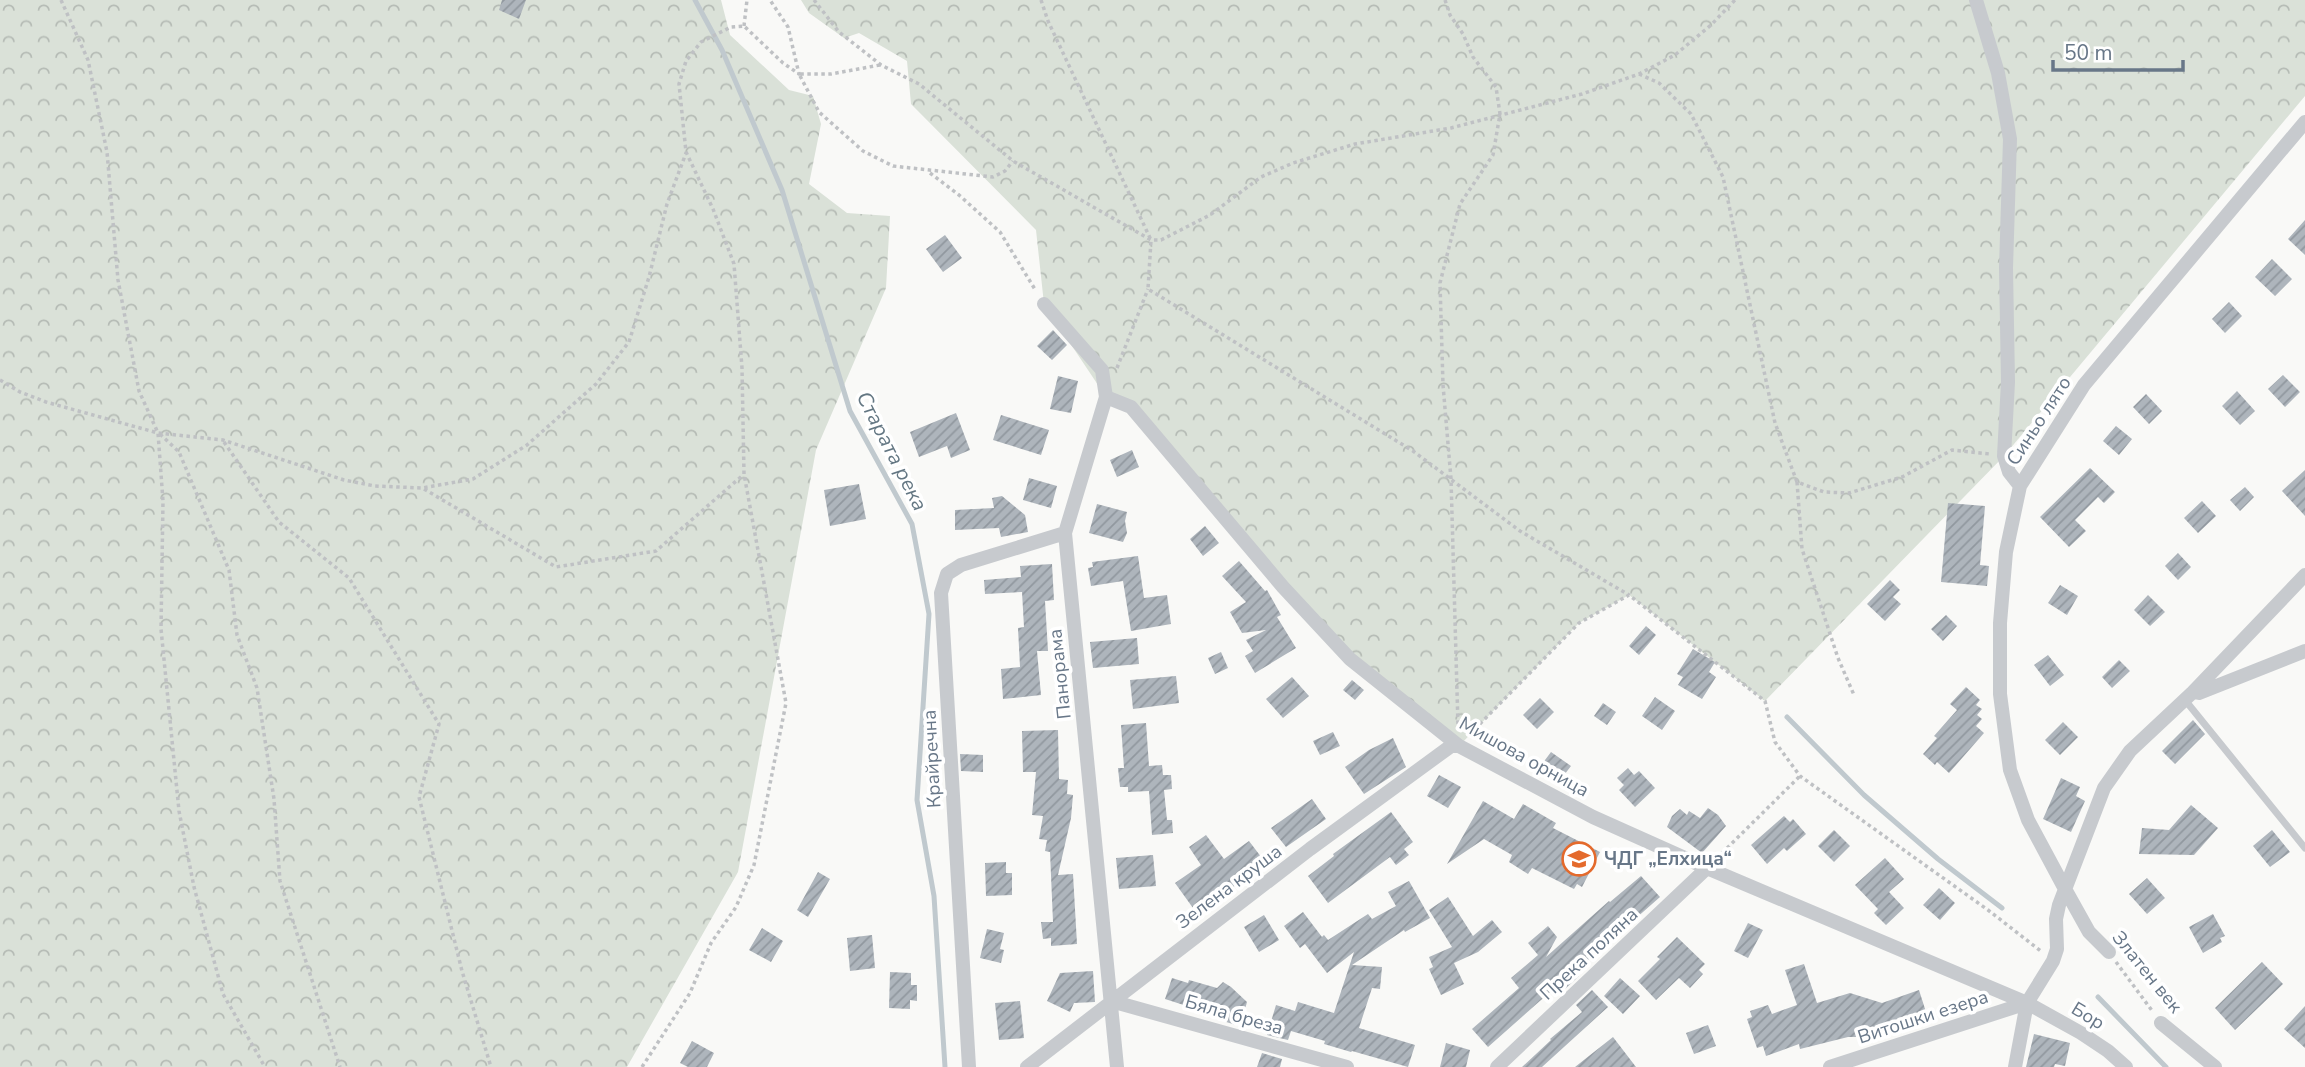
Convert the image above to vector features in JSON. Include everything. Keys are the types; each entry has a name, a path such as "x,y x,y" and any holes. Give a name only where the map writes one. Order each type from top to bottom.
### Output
{"street":[{"path":"1976,0 1998,73 2010,139 2006,268 2008,382 2004,456 2009,472 2020,486"},
{"name":"Синьо лято","path":"2065,889 2028,820 2010,770 2000,694 2000,623 2006,552 2020,486 2084,385 2305,122"},
{"path":"1044,304 1102,370 1106,397"},
{"name":"Панорама","path":"1106,397 1065,533 1117,1067"},
{"name":"Мишова орница","path":"1106,397 1131,407 1283,587 1350,659 1459,746 1593,817 2027,1003"},
{"name":"Крайречна","path":"969,1067 941,593 947,574 961,565 1065,533"},
{"path":"2015,1067 2027,1003 2053,961 2057,949 2056,919 2104,788 2130,751 2189,696 2305,575"},
{"path":"2189,696 2305,651"},
{"name":"Зелена круша","path":"1027,1067 1339,827 1451,746 1459,746"},
{"name":"Прека поляна","path":"1497,1067 1707,868"},
{"name":"Златен век","path":"2065,889 2089,932 2109,952"},
{"name":"Бяла бреза","path":"1111,1001 1347,1067"},
{"name":"Витошки езера","path":"1830,1067 2027,1003"},
{"name":"Бор","path":"2027,1003 2081,1033 2126,1067"},
{"name":"Златен век","path":"2161,1023 2215,1067"}],"lane":[{"path":"2189,696 2305,848"}],"path":[{"path":"61,0 88,60 107,152 118,280 139,391 158,433 163,501 161,629 179,811 194,887 223,993 265,1067"},
{"path":"744,26 747,0"},
{"path":"770,0 788,27 799,75 819,112 863,150 893,166 993,177 1005,171 1013,161"},
{"path":"814,0 839,32 881,65 919,84 1013,161 1151,240 1161,240 1210,215 1261,177 1293,163 1355,144 1451,128 1582,94 1639,74 1675,55 1711,25 1735,0"},
{"path":"1041,0 1048,21 1151,240 1148,289 1106,397"},
{"path":"1445,0 1450,15 1463,34 1473,57 1496,87 1500,114 1493,155 1460,204 1440,283 1443,385 1451,479 1459,746"},
{"path":"642,1067 690,993 711,943 736,907 754,865 786,703 744,474 742,368 734,264 713,209 686,152 679,84 685,61 701,43 731,27 744,26 799,75 831,74 881,65"},
{"path":"1639,74 1659,83 1691,114 1723,177 1775,423 1797,482 1802,549 1838,658 1854,695"},
{"path":"0,380 20,392 46,402 158,433 223,440 344,480 375,486 422,488 472,479 527,445 596,384 629,342 667,204 686,152"},
{"path":"929,172 1000,232 1044,304"},
{"path":"1148,289 1413,451 1520,531 1629,595 1765,701 1775,742 1800,776 1988,910 2053,961"},
{"path":"158,433 179,452 229,570 237,635 257,688 274,799 280,881 340,1067"},
{"path":"223,440 279,522 349,578 439,724 419,797 462,971 491,1067"},
{"path":"1797,482 1824,492 1849,493 1902,477 1952,450 2004,456"},
{"path":"422,488 556,567 656,551 744,474"},
{"path":"1459,746 1579,623 1629,595"},
{"path":"1707,868 1800,776"},
{"name":"Златен век","path":"2109,952 2161,1023"}],"green space":[{"path":"0,0 721,0 730,35 789,90 813,96 821,124 809,184 847,213 890,216 886,288 816,450 738,872 627,1067 0,1067"},
{"path":"801,0 2305,0 2305,96 2004,456 1765,701 1629,595 1579,623 1459,746 1350,659 1131,407 1106,397 1044,304 1036,230 911,104 907,61 859,33 844,38 809,13"}],"building":[{"path":"502,0 526,0 519,19 499,10"},
{"path":"2305,220 2305,255 2288,239"},
{"path":"945,235 962,258 943,272 926,249"},
{"path":"2272,259 2292,279 2275,296 2255,277"},
{"path":"2229,302 2242,316 2225,333 2212,319"},
{"path":"1053,330 1067,345 1052,360 1037,346"},
{"path":"2283,375 2300,392 2285,407 2268,389"},
{"path":"1058,376 1078,381 1071,413 1050,409"},
{"path":"2237,391 2255,411 2240,425 2222,406"},
{"path":"2146,394 2162,411 2149,424 2133,407"},
{"path":"956,413 970,450 951,458 947,446 919,457 910,432"},
{"path":"1001,415 1049,430 1041,455 993,440"},
{"path":"2116,426 2132,439 2119,455 2103,441"},
{"path":"1132,450 1139,467 1117,477 1110,460"},
{"path":"2090,468 2115,492 2104,503 2098,497 2075,520 2086,531 2069,547 2040,517"},
{"path":"2305,470 2305,516 2282,491"},
{"path":"1029,478 1057,486 1051,508 1023,500"},
{"path":"859,484 866,519 830,526 824,490"},
{"path":"2245,487 2254,497 2240,511 2230,500"},
{"path":"1002,496 1025,515 1028,532 1001,537 999,528 955,530 955,510 994,508 992,498"},
{"path":"2202,501 2216,516 2198,533 2184,518"},
{"path":"1948,503 1985,506 1980,565 1989,566 1987,586 1941,582"},
{"path":"1097,504 1127,512 1127,533 1123,542 1089,533"},
{"path":"1205,526 1219,543 1203,556 1190,539"},
{"path":"2178,553 2191,567 2178,580 2165,566"},
{"path":"1138,556 1144,598 1167,595 1171,624 1131,631 1123,581 1091,586 1088,568 1093,567 1092,562"},
{"path":"1239,561 1265,591 1267,590 1281,615 1277,617 1296,648 1255,673 1245,656 1253,651 1246,640 1266,630 1242,633 1230,612 1246,602 1222,576"},
{"path":"1052,564 1054,600 1045,601 1048,651 1037,651 1041,695 1003,699 1001,669 1020,667 1018,628 1024,627 1022,592 985,594 984,580 1021,577 1020,566"},
{"path":"1890,580 1900,590 1893,597 1901,604 1885,621 1867,604"},
{"path":"2060,585 2078,596 2067,615 2048,603"},
{"path":"2148,595 2165,612 2150,626 2134,610"},
{"path":"1946,615 1957,626 1943,641 1931,629"},
{"path":"1646,626 1656,635 1639,655 1629,646"},
{"path":"1137,638 1139,664 1093,668 1090,642"},
{"path":"1693,649 1715,662 1709,672 1716,677 1702,699 1678,685 1683,677 1677,674"},
{"path":"1221,652 1228,668 1215,674 1208,658"},
{"path":"2048,655 2064,675 2050,686 2034,665"},
{"path":"2119,660 2130,671 2112,688 2102,677"},
{"path":"1176,676 1179,703 1133,709 1130,680"},
{"path":"1292,677 1309,696 1283,718 1266,699"},
{"path":"1352,680 1364,690 1355,700 1343,690"},
{"path":"1966,687 1980,700 1976,705 1982,709 1977,715 1982,719 1976,726 1984,733 1949,773 1923,754 1937,738 1934,736 1957,710 1950,704"},
{"path":"1655,697 1675,711 1662,730 1642,716"},
{"path":"1540,698 1554,712 1537,729 1523,715"},
{"path":"1603,703 1616,712 1607,725 1594,716"},
{"path":"2193,720 2205,734 2175,764 2162,751"},
{"path":"2063,722 2078,737 2060,755 2045,740"},
{"path":"1146,723 1149,766 1162,765 1163,775 1171,775 1172,789 1164,790 1167,820 1172,820 1173,833 1152,835 1149,791 1128,792 1128,787 1120,787 1118,768 1124,768 1121,725"},
{"path":"1058,730 1059,779 1068,780 1067,794 1073,795 1071,818 1058,875 1073,874 1077,944 1051,946 1051,938 1043,939 1041,922 1053,922 1050,852 1045,851 1047,840 1039,839 1043,816 1032,815 1036,772 1023,772 1022,731"},
{"path":"1333,732 1340,746 1320,755 1313,741"},
{"path":"1393,738 1406,767 1364,794 1345,767 1369,750"},
{"path":"1551,752 1571,766 1558,783 1539,768"},
{"path":"960,754 983,755 983,772 961,771"},
{"path":"1628,768 1634,775 1639,771 1655,788 1635,807 1619,790 1624,785 1617,778"},
{"path":"1439,775 1461,787 1448,808 1427,796"},
{"path":"2061,778 2080,787 2076,796 2085,801 2071,832 2043,819"},
{"path":"1312,799 1326,819 1286,847 1271,828"},
{"path":"1483,801 1514,819 1523,804 1556,823 1553,828 1600,852 1582,887 1577,884 1574,889 1532,868 1528,874 1509,862 1512,855 1484,839 1447,864"},
{"path":"2191,805 2218,828 2194,855 2139,854 2142,828 2169,830"},
{"path":"1708,808 1718,815 1726,826 1702,853 1667,827 1672,816 1680,809 1687,815 1689,811 1700,818"},
{"path":"1391,812 1413,842 1404,849 1409,855 1396,865 1390,857 1328,903 1308,876 1334,856 1333,854"},
{"path":"1784,816 1790,822 1793,819 1806,834 1787,851 1784,848 1767,864 1751,845"},
{"path":"1834,830 1850,846 1834,862 1818,846"},
{"path":"2272,830 2290,852 2270,867 2253,846"},
{"path":"1206,835 1224,859 1249,841 1265,862 1198,915 1175,883 1201,865 1189,847"},
{"path":"1153,855 1156,886 1119,889 1116,858"},
{"path":"1885,858 1904,879 1889,892 1904,908 1886,925 1874,913 1878,909 1855,885"},
{"path":"1006,862 1006,873 1012,873 1012,895 986,896 985,863"},
{"path":"818,872 830,879 808,917 797,910"},
{"path":"1641,876 1660,897 1618,934 1614,930 1586,956 1589,959 1575,971 1579,976 1563,991 1558,985 1488,1047 1472,1029 1519,988 1511,978 1538,955 1528,943 1548,926 1557,937 1546,957"},
{"path":"2147,878 2165,898 2147,914 2129,894"},
{"path":"1409,881 1430,918 1405,932 1404,930 1352,965 1382,967 1380,989 1372,988 1359,1028 1415,1045 1408,1067 1324,1044 1325,1041 1291,1031 1288,1040 1267,1035 1276,1005 1295,1011 1298,1002 1334,1013 1354,952 1327,973 1305,944 1300,948 1284,926 1303,912 1322,937 1324,935 1328,940 1368,914 1372,919 1396,906 1388,892"},
{"path":"1939,888 1955,903 1940,920 1923,905"},
{"path":"1448,897 1473,936 1492,920 1502,932 1478,952 1454,963 1464,984 1441,995 1429,969 1433,967 1429,957 1452,947 1429,910"},
{"path":"2213,914 2225,936 2220,938 2222,942 2203,953 2189,927"},
{"path":"1264,915 1279,940 1259,952 1244,927"},
{"path":"1748,923 1763,930 1748,958 1734,951"},
{"path":"762,928 783,941 771,962 749,950"},
{"path":"987,929 1004,933 1000,949 1004,950 1001,963 980,958"},
{"path":"872,935 875,968 850,971 847,938"},
{"path":"1677,937 1705,964 1699,970 1703,974 1690,988 1679,978 1656,1000 1638,981"},
{"path":"2262,962 2283,984 2235,1030 2215,1008"},
{"path":"1804,964 1817,1003 1850,993 1882,1003 1919,990 1926,1012 1861,1037 1848,1037 1800,1049 1799,1044 1766,1056 1763,1046 1757,1048 1747,1019 1752,1017 1750,1011 1768,1005 1772,1014 1797,1005 1785,970"},
{"path":"1093,971 1095,1002 1074,1003 1070,1012 1047,1001 1060,973"},
{"path":"890,972 911,973 911,985 917,985 917,1001 910,1000 910,1009 889,1008"},
{"path":"1172,978 1217,988 1223,982 1231,987 1247,1002 1241,1024 1223,1021 1224,1018 1165,999"},
{"path":"1620,978 1640,996 1623,1014 1604,996"},
{"path":"1592,990 1608,1007 1542,1067 1522,1067 1582,1012 1576,1005"},
{"path":"1020,1001 1024,1038 999,1040 995,1003"},
{"path":"2305,1006 2305,1048 2284,1029"},
{"path":"1708,1025 1716,1046 1694,1054 1686,1033"},
{"path":"2034,1034 2070,1043 2065,1066 2055,1064 2054,1067 2026,1067"},
{"path":"1613,1037 1636,1067 1575,1067"},
{"path":"692,1041 714,1053 707,1067 688,1067 680,1063"},
{"path":"1446,1043 1470,1050 1466,1067 1440,1067"},
{"path":"1262,1053 1282,1059 1280,1067 1257,1067"}],"waterway":[{"name":"Старата река","path":"695,0 722,50 782,190 850,411 912,524 929,614 917,800 934,896 945,1067"},
{"path":"1787,717 1864,795 1938,859 2002,908"},
{"path":"2098,997 2166,1067"}],"place":[{"name":"ЧДГ „Елхица“","path":"1579,859"}]}
